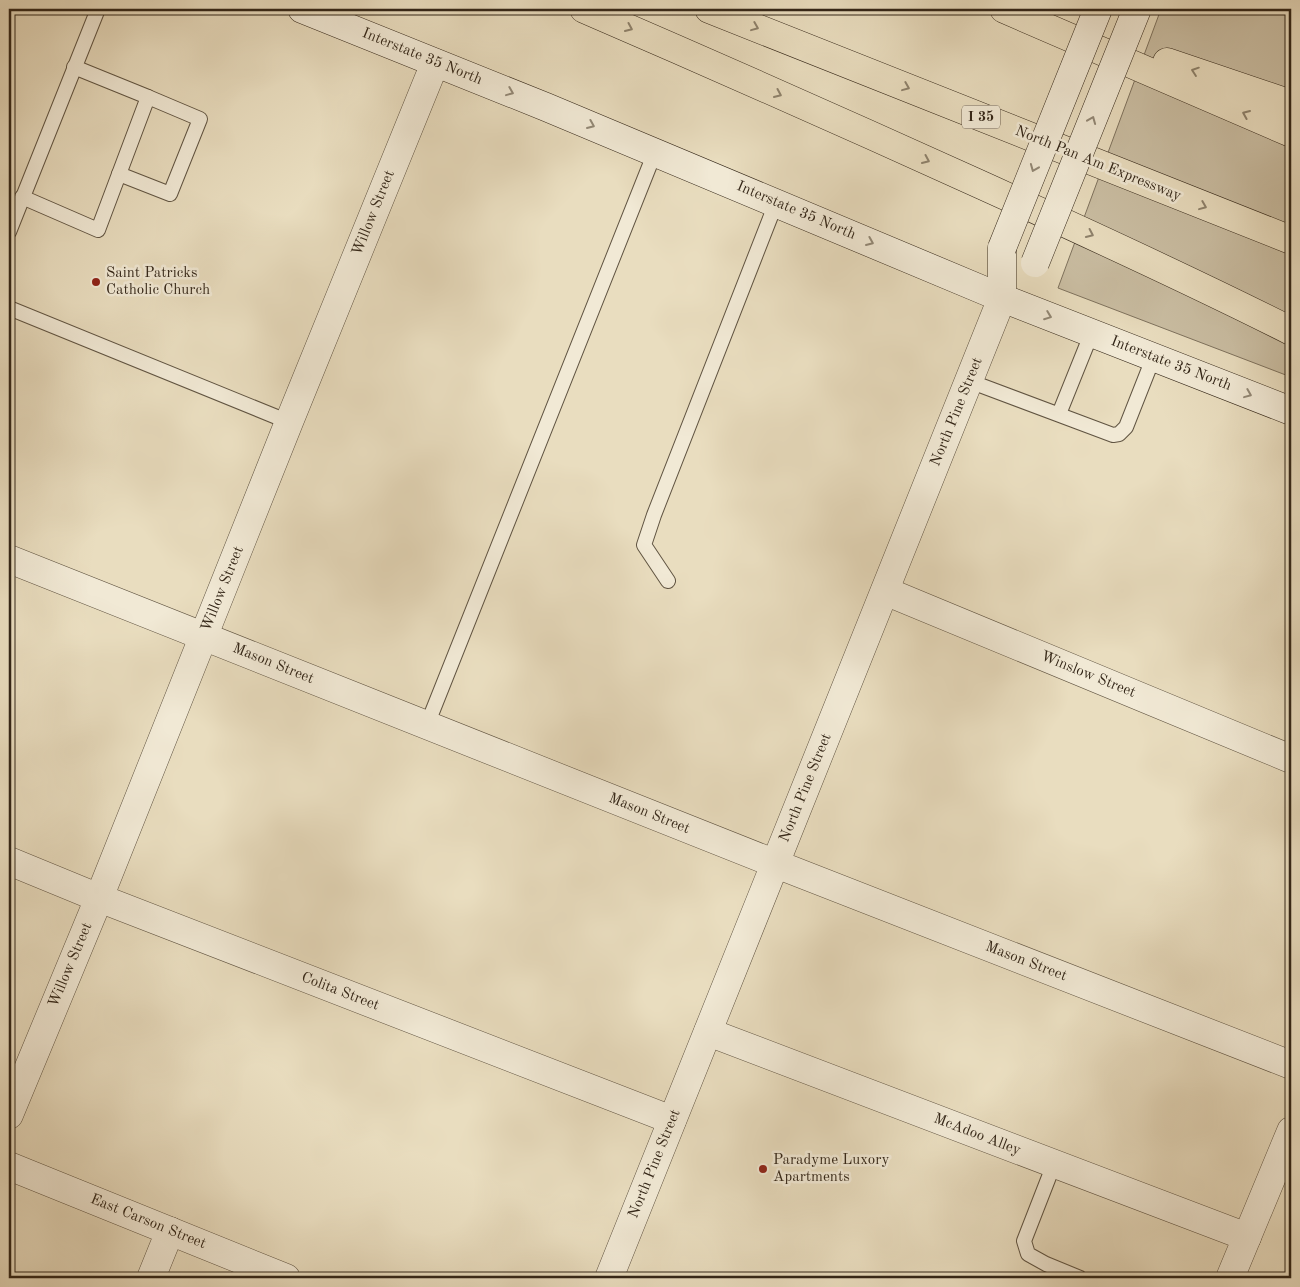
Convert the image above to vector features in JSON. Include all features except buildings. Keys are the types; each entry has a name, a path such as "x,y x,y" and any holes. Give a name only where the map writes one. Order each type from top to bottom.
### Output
{"highway":[{"path":"584,9 844,122 1084,231 1190,280 1291,332"},
{"name":"North Pan Am Expressway","path":"709,9 1291,240"},
{"path":"1004,9 1291,133"},
{"path":"1012,9 1291,104"},
{"path":"1253,225 1291,245"}],"street":[{"name":"Interstate 35 North","path":"302,9 655,152 1002,298 1291,411"},
{"name":"North Pine Street","path":"1002,298 1002,248 1098,9"},
{"name":"North Pine Street","path":"609,1278 1002,298 1035,263 1137,9"},
{"name":"Willow Street","path":"9,1115 99,898 435,63"},
{"name":"Mason Street","path":"9,559 776,864 1291,1065"},
{"name":"Winslow Street","path":"885,591 1291,759"},
{"name":"Colita Street","path":"9,861 99,898 672,1120"},
{"name":"McAdoo Alley","path":"708,1032 1247,1237"},
{"path":"1230,1278 1291,1131"},
{"name":"East Carson Street","path":"9,1166 286,1278"},
{"path":"151,1278 170,1231"}],"lane":[{"path":"9,232 98,9"},
{"path":"74,67 200,119 170,194 119,174"},
{"path":"22,197 98,230 148,97"},
{"path":"427,725 655,152"},
{"path":"668,581 644,545 657,505 776,203"},
{"path":"9,308 289,422"},
{"path":"1059,414 1092,332"},
{"path":"969,381 1112,435 1119,434 1126,427 1154,356"},
{"path":"1054,1164 1024,1241 1028,1254 1046,1264 1080,1278"}],"shaded area":[{"path":"1161,9 1291,9 1291,377 1058,288"}],"place":[{"name":"Saint Patricks Catholic Church","path":"96,282"},
{"name":"Paradyme Luxory Apartments","path":"763,1169"}]}
